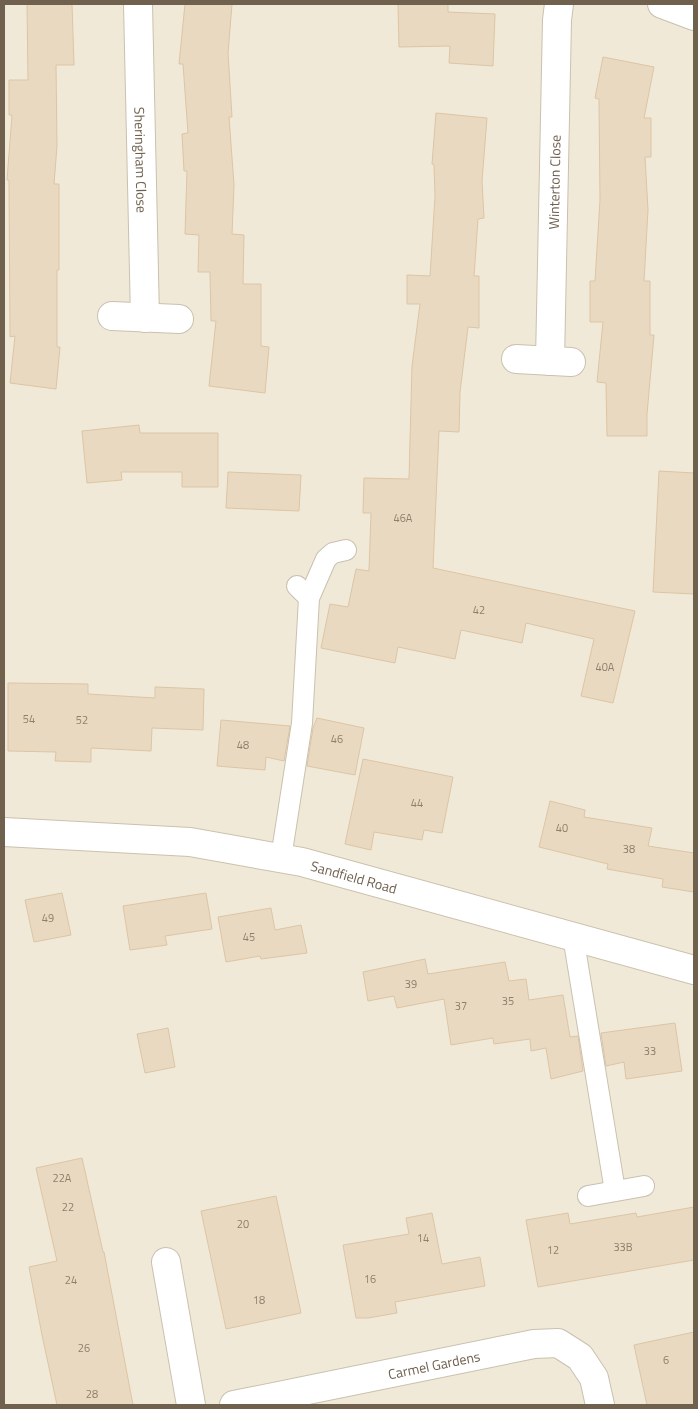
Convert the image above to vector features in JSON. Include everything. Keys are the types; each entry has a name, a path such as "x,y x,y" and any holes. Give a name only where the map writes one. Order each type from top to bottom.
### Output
{"street":[{"name":"Sheringham Close","path":"138,4 145,318"},
{"name":"Winterton Close","path":"516,359 560,362 557,20 559,4"},
{"path":"662,4 694,16"},
{"path":"112,316 179,319"},
{"name":"Sandfield Road","path":"4,832 190,842 302,862 694,970"},
{"path":"166,1262 191,1405"},
{"name":"Carmel Gardens","path":"234,1405 534,1344 558,1344 580,1357 594,1378 600,1405"}],"lane":[{"path":"281,858 302,723 303,592 326,559 334,552 346,550"},
{"path":"573,936 615,1191"},
{"path":"588,1196 644,1186"}],"shaded area":[{"path":"4,4 694,4 694,1405 4,1405"}],"building":[{"path":"27,4 72,4 74,65 56,65 57,146 54,184 59,184 57,347 60,347 56,389 10,383 15,336 10,337 9,180 7,180 12,115 9,115 9,80 28,80"},
{"path":"185,4 232,4 228,53 232,117 229,117 234,185 232,234 244,235 243,284 261,284 261,346 269,347 265,393 209,386 216,321 211,321 210,272 198,272 199,235 185,234 187,171 184,171 182,134 188,133 183,64 179,64"},
{"path":"398,4 448,4 448,12 495,14 493,66 449,63 450,46 399,47"},
{"path":"603,57 654,67 644,118 651,118 651,157 645,157 648,210 644,281 650,281 650,335 654,335 647,414 647,436 607,436 606,383 597,382 603,322 590,322 590,281 595,281 600,200 599,99 595,98"},
{"path":"436,113 487,118 482,181 484,218 478,219 474,276 479,276 479,328 468,327 460,392 459,432 439,431 433,568 635,611 613,703 581,696 594,639 526,623 522,643 461,630 455,659 398,647 395,663 321,648 330,604 348,607 356,569 369,571 371,513 363,513 364,478 409,479 412,366 420,304 407,304 407,275 430,276 435,196 434,165 432,164"},
{"path":"139,425 140,433 218,433 218,487 182,487 182,472 121,472 122,480 87,483 82,431"},
{"path":"659,471 694,473 694,594 653,592"},
{"path":"228,472 301,475 299,511 226,508"},
{"path":"8,683 88,684 88,694 155,698 155,687 204,689 203,730 152,728 151,751 91,748 91,762 55,761 56,752 8,751"},
{"path":"317,718 364,728 355,775 307,766 313,728"},
{"path":"221,720 290,726 284,761 266,757 265,770 217,766"},
{"path":"363,759 453,777 442,833 424,830 422,840 374,832 371,850 345,844"},
{"path":"550,801 585,810 584,817 652,828 648,846 694,853 694,892 662,887 663,879 607,869 608,864 539,847"},
{"path":"62,893 71,935 34,942 25,900"},
{"path":"206,893 212,929 165,936 167,945 130,950 123,906"},
{"path":"271,908 275,930 301,925 307,953 261,959 260,956 226,962 218,917"},
{"path":"425,959 428,974 505,962 509,981 526,979 529,1000 563,995 570,1037 578,1036 583,1071 551,1079 546,1048 531,1051 530,1039 494,1044 493,1038 451,1045 444,999 397,1008 394,996 368,1001 363,972"},
{"path":"675,1023 682,1071 626,1079 624,1062 606,1066 601,1033"},
{"path":"168,1028 175,1067 145,1073 137,1034"},
{"path":"82,1158 104,1252 133,1405 57,1405 42,1335 29,1267 57,1261 36,1168"},
{"path":"276,1196 301,1313 226,1329 201,1211"},
{"path":"694,1207 694,1260 538,1287 526,1220 568,1213 570,1224 636,1213 637,1217"},
{"path":"432,1213 442,1264 480,1257 485,1286 395,1302 397,1313 356,1318 343,1245 409,1234 406,1218"},
{"path":"694,1332 694,1405 647,1405 634,1345"}]}
